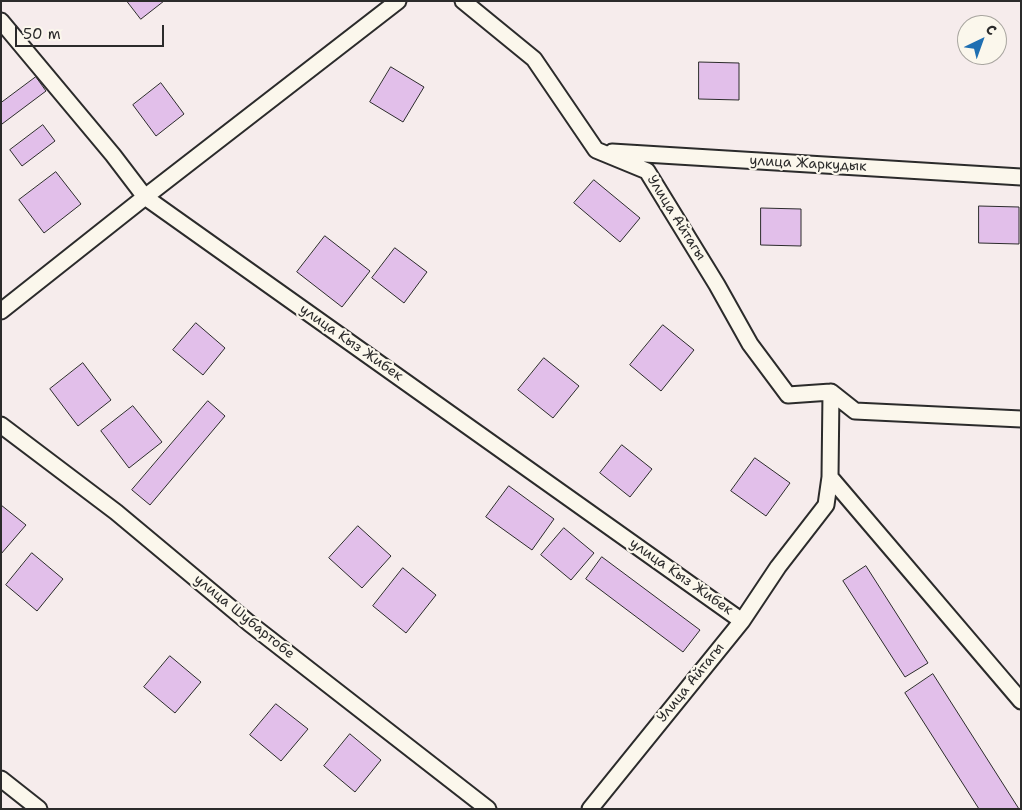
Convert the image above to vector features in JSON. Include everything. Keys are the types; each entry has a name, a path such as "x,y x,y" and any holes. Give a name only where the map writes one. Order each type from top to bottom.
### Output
{"street":[{"path":"1,311 398,1"},
{"path":"463,1 534,59 596,150"},
{"name":"улица Кыз Жибек","path":"1,21 112,154 145,197 742,621"},
{"name":"улица Жаркудык","path":"596,150 1021,177"},
{"name":"Улица Айтагы","path":"590,809 742,621 778,567 826,505 830,477 831,392 788,395 750,344 717,285 647,171 596,150"},
{"path":"831,392 855,411 1021,419"},
{"name":"улица Шубартобе","path":"1,425 116,512 249,623 488,809"},
{"path":"830,477 1021,701"},
{"path":"1,779 39,809"}],"building":[{"path":"127,1 164,1 141,19"},
{"path":"699,62 739,63 739,100 699,99"},
{"path":"391,67 424,87 403,122 370,102"},
{"path":"36,77 46,91 2,124 1,103"},
{"path":"161,83 184,114 156,136 133,105"},
{"path":"43,125 55,141 22,166 10,150"},
{"path":"56,172 81,204 44,233 19,200"},
{"path":"594,180 640,218 620,242 574,203"},
{"path":"979,206 1019,207 1019,244 979,243"},
{"path":"761,208 801,209 801,246 761,245"},
{"path":"325,236 370,271 342,307 297,272"},
{"path":"395,248 427,272 404,303 372,278"},
{"path":"196,323 225,348 203,375 173,350"},
{"path":"663,325 694,350 661,391 630,365"},
{"path":"544,358 579,386 553,418 518,390"},
{"path":"83,363 111,400 78,426 50,389"},
{"path":"208,401 225,416 150,505 132,490"},
{"path":"133,406 162,442 129,468 101,431"},
{"path":"622,445 652,469 630,497 600,473"},
{"path":"755,458 790,483 766,516 731,491"},
{"path":"509,486 554,519 532,550 486,517"},
{"path":"1,505 26,525 1,554"},
{"path":"358,526 391,556 362,588 329,558"},
{"path":"564,528 594,553 571,580 541,555"},
{"path":"32,553 63,579 37,611 6,585"},
{"path":"602,557 700,630 683,652 586,579"},
{"path":"866,566 928,663 905,677 843,581"},
{"path":"403,568 436,595 406,633 373,606"},
{"path":"170,656 201,682 175,713 144,687"},
{"path":"933,674 1019,809 979,809 905,693"},
{"path":"276,704 308,729 281,761 250,735"},
{"path":"350,734 381,760 355,792 324,766"}]}
